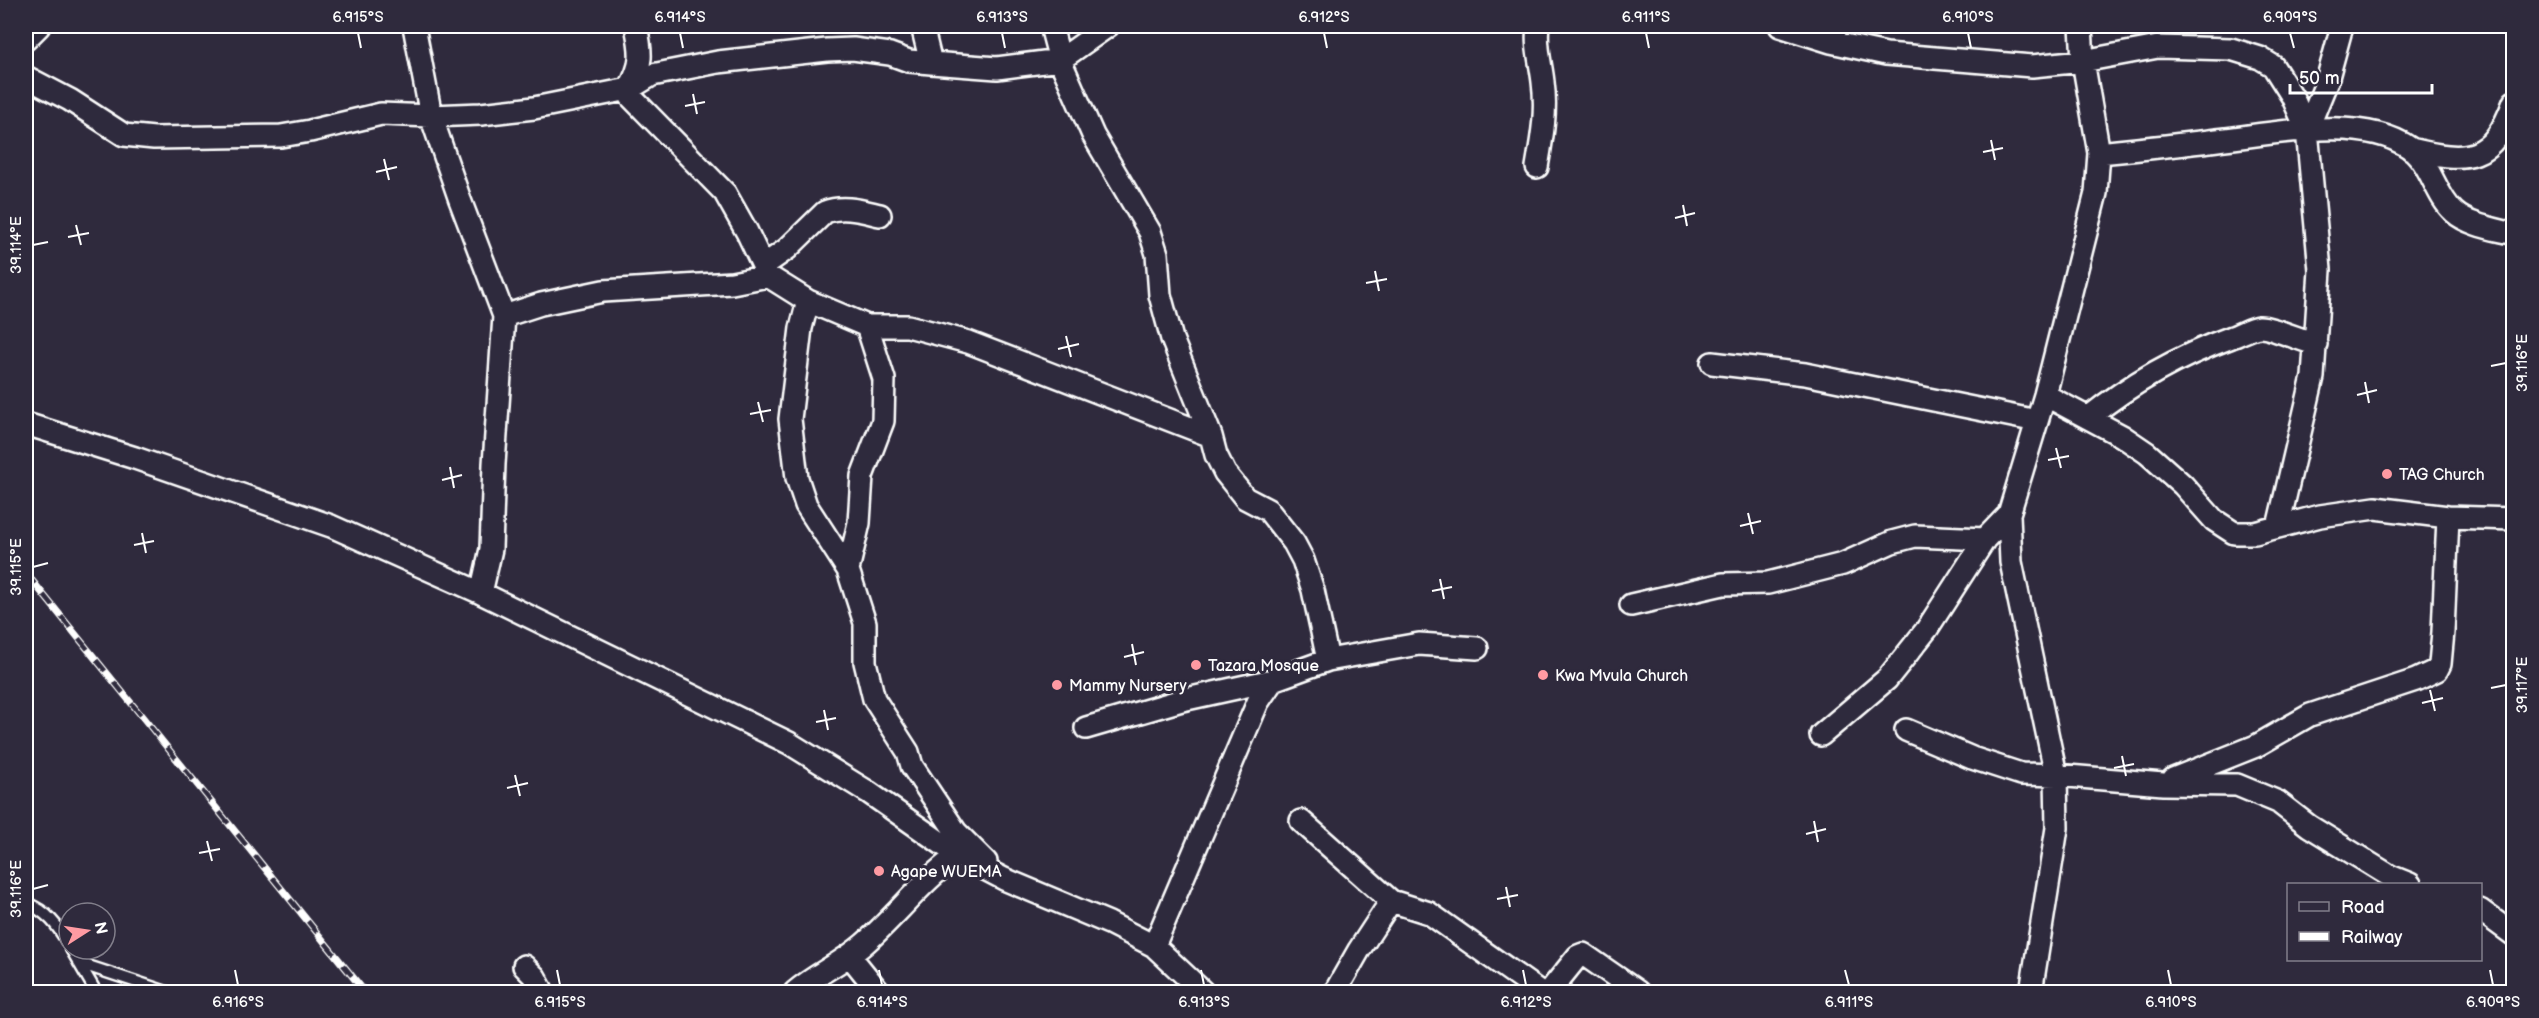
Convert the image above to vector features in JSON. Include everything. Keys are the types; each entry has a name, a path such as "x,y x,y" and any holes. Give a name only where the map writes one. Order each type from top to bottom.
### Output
{"street":[{"path":"26,39 39,26"},
{"path":"414,26 431,116 504,315 491,549 482,593"},
{"path":"636,26 640,39 640,70 629,89 631,97 725,193 766,271 807,301 867,326 908,326 968,342 1211,436"},
{"path":"922,26 931,63"},
{"path":"1051,26 1060,60 1110,166 1143,216 1150,232 1156,254 1160,295 1172,339 1211,436 1216,456 1225,474 1245,498 1268,510 1294,543 1303,560 1313,590 1328,660"},
{"path":"26,77 70,100 131,137 281,136 310,132 381,114 431,116 481,114 534,108 629,89 652,75 718,62 827,50 872,52 890,54 909,61 997,68 1060,60 1108,26"},
{"path":"1537,167 1545,121 1543,82 1538,56 1538,26"},
{"path":"1780,26 1834,34 1886,54 2032,66 2083,61 2158,47 2231,49 2260,58 2273,66 2292,96 2307,130 2319,244 2319,303 2310,391 2278,527"},
{"path":"2031,993 2057,828 2056,775 2011,562 2009,514 2045,395 2096,193 2099,153 2083,61 2081,26"},
{"path":"2307,130 2326,81 2342,26"},
{"path":"2099,153 2307,130 2370,132 2395,140 2412,149 2455,158 2486,149 2505,126 2514,102"},
{"path":"2412,149 2455,213 2472,222 2514,234"},
{"path":"504,315 541,304 603,291 732,283 766,271 825,212 851,209 880,215"},
{"path":"807,301 801,328 790,419 797,477 806,505 848,570 866,623 865,662 874,699 908,753 912,766 956,832 1004,879"},
{"path":"848,570 859,523 862,476 883,421 884,379 867,326"},
{"path":"2088,418 2135,384 2200,349 2253,329 2269,329 2316,344"},
{"path":"1712,363 1805,374 2037,421"},
{"path":"2045,395 2147,453 2183,485 2226,529 2244,534 2330,514 2375,508 2448,518 2514,519"},
{"path":"26,424 135,458 331,526 482,593 789,743 868,792 958,855 1004,879 1108,923 1154,946 1203,993"},
{"path":"1821,735 1887,679 1927,629 1985,539 2009,514"},
{"path":"2163,784 2256,746 2310,715 2416,680 2437,670 2441,653 2448,518"},
{"path":"1631,605 1723,584 1768,583 1842,564 1892,542 1915,536 1985,539"},
{"path":"1086,728 1162,705 1273,680 1328,660 1419,644 1477,648"},
{"path":"1154,946 1258,702 1273,680"},
{"path":"1906,730 1972,758 2021,774 2163,784 2237,785 2278,802 2308,826 2390,876 2406,883"},
{"path":"1301,821 1391,901 1429,913 1540,993"},
{"path":"795,993 807,982 850,956 903,908 938,869 958,855"},
{"path":"1335,993 1359,950 1391,901"},
{"path":"2482,911 2514,935"},
{"path":"1549,993 1578,956 1583,954 1638,993"},
{"path":"850,956 879,993"},
{"path":"524,966 535,977 543,993"}],"lane":[{"path":"26,903 37,907 57,923"},
{"path":"79,963 96,993"},
{"path":"79,963 168,993"}],"railway":[{"path":"26,573 365,992"}],"place":[{"name":"TAG Church","path":"2387,474"},
{"name":"Tazara Mosque","path":"1196,665"},
{"name":"Kwa Mvula Church","path":"1543,675"},
{"name":"Mammy Nursery","path":"1057,685"},
{"name":"Agape WUEMA","path":"879,871"}]}
